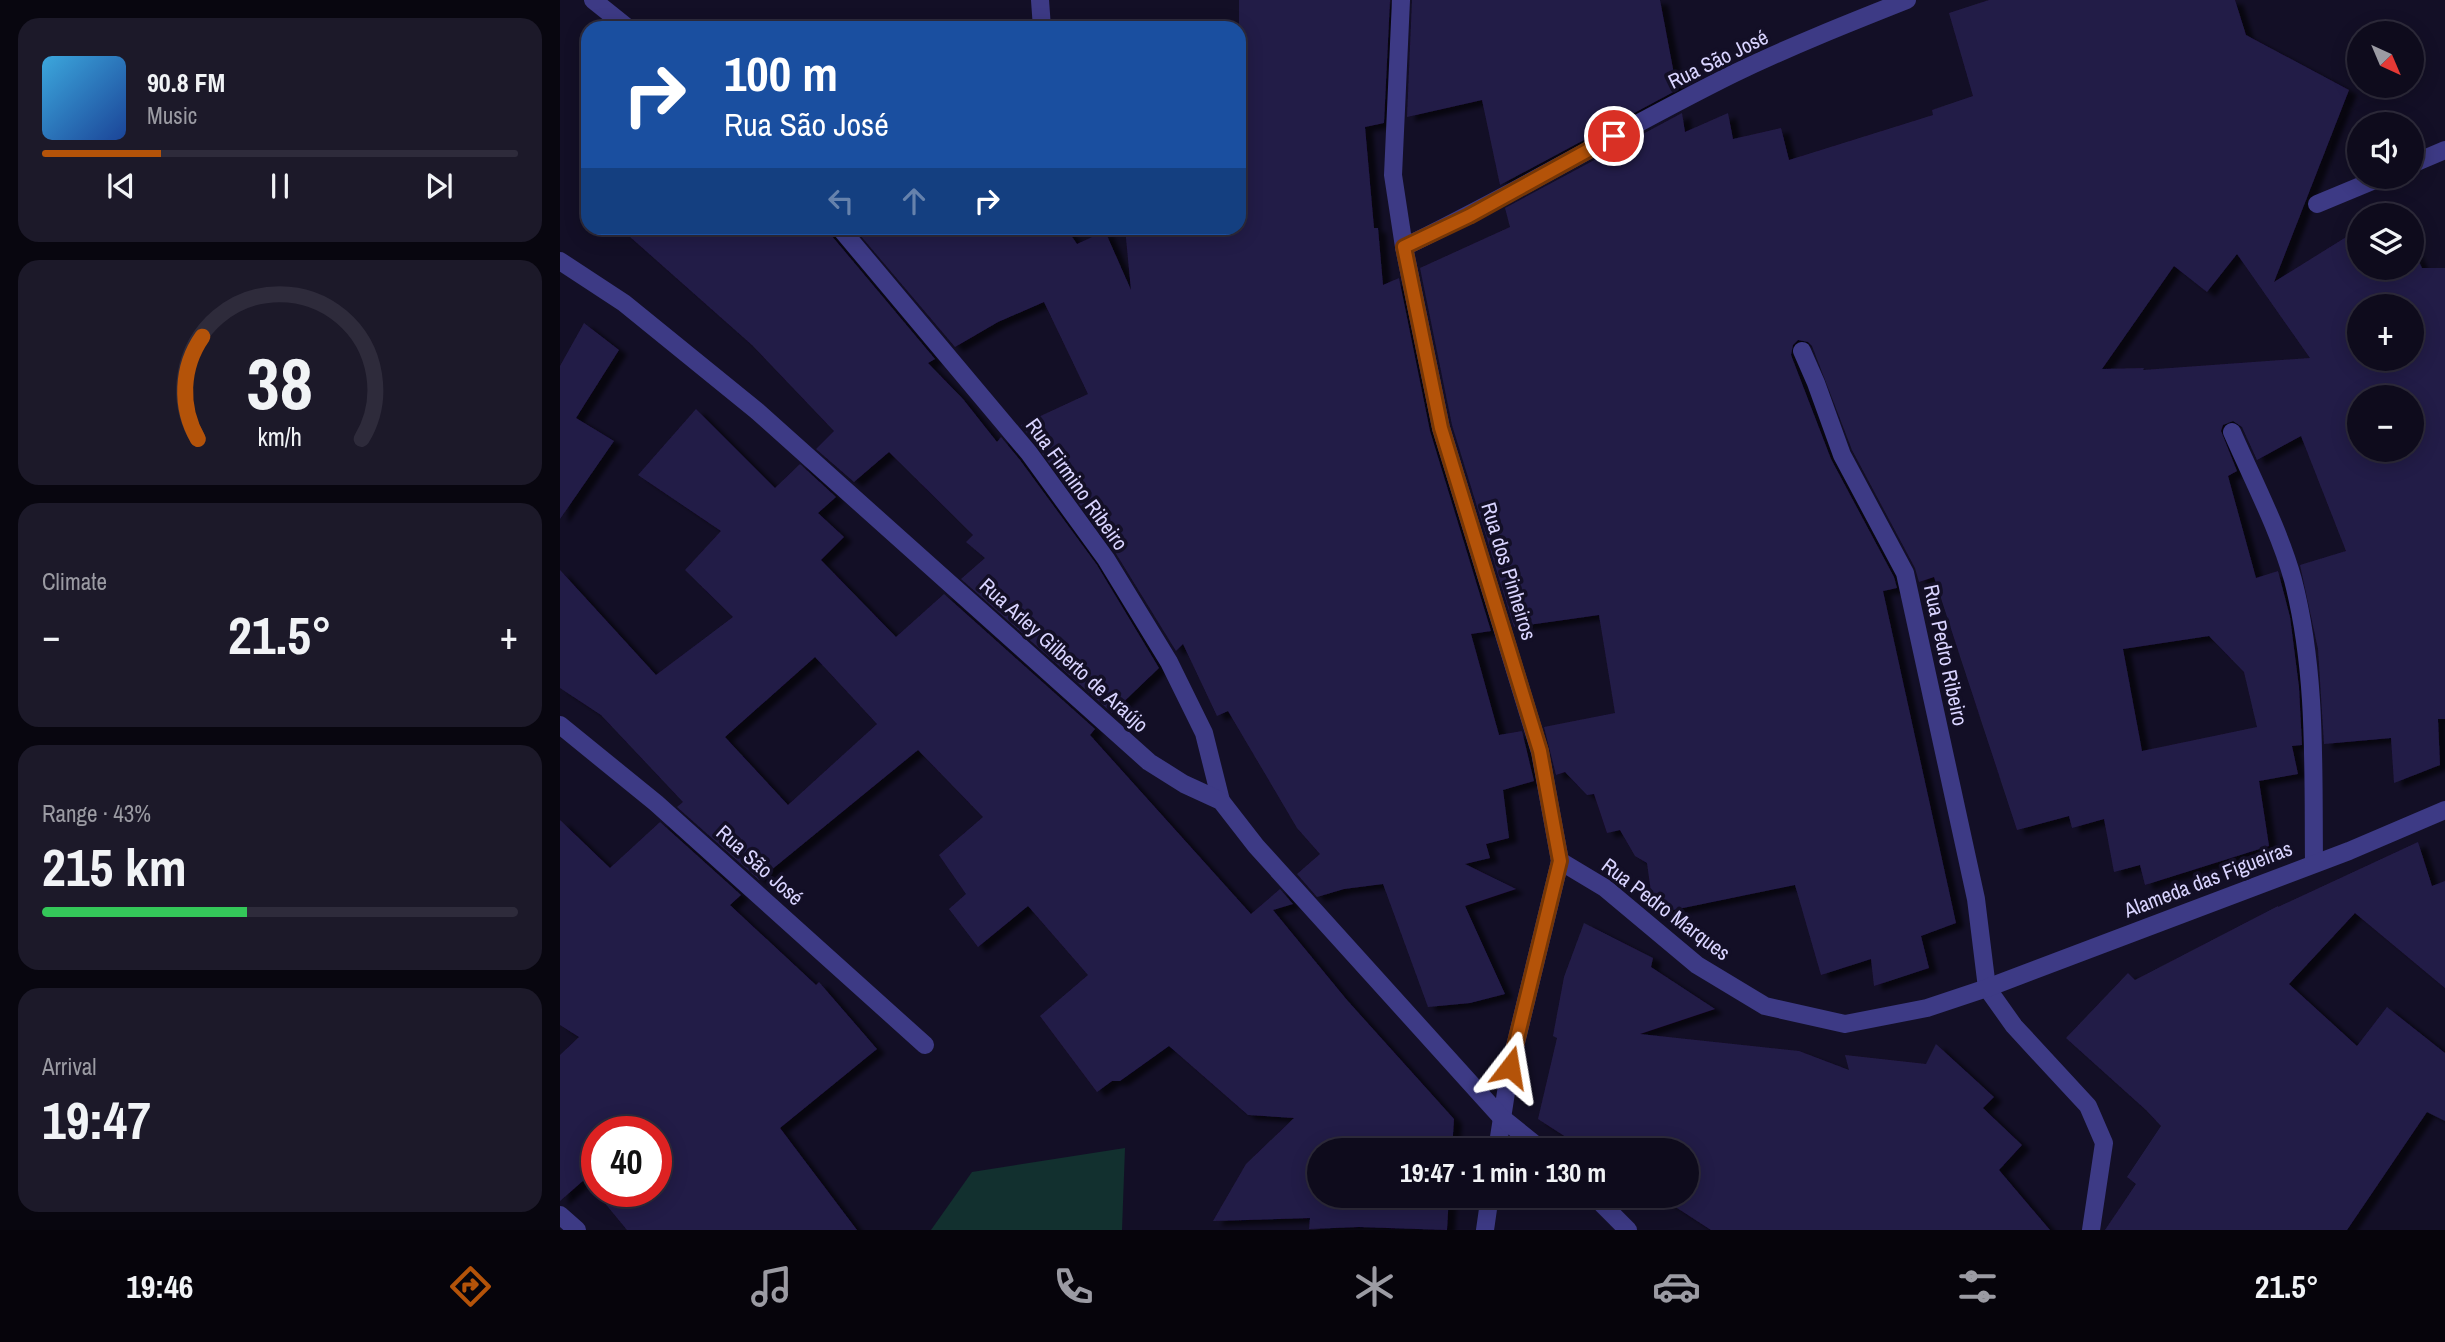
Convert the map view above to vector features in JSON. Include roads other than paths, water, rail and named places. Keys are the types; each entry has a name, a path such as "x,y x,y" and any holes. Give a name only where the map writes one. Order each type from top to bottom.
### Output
{"street":[{"path":"593,0 619,21"},
{"path":"1040,0 1042,21"},
{"name":"Rua dos Pinheiros","path":"1401,0 1393,174 1404,247 1441,428 1540,751 1560,861 1510,1067 1498,1138"},
{"name":"Rua São José","path":"1404,247 1469,216 1590,148 1736,73 1907,0"},
{"path":"2424,159 2445,150"},
{"path":"2317,204 2353,189"},
{"name":"Rua Firmino Ribeiro","path":"846,235 1029,453 1106,559 1169,662 1204,733 1221,801"},
{"name":"Rua Arley Gilberto de Araújo","path":"560,261 624,303 757,411 1149,762 1184,785 1221,801 1256,846 1501,1116 1528,1138"},
{"name":"Rua Pedro Ribeiro","path":"1802,351 1842,455 1905,573 1976,899 1987,988"},
{"path":"2232,432 2292,578 2306,645 2313,722 2314,863"},
{"name":"Rua São José","path":"560,724 580,738 697,839 925,1045"},
{"name":"Alameda das Figueiras","path":"1987,988 2445,810"},
{"name":"Rua Pedro Marques","path":"1560,861 1605,888 1697,965 1765,1006 1845,1024 1927,1008 1987,988"},
{"path":"1987,988 2014,1026 2088,1106 2104,1143 2091,1230"},
{"path":"1485,1230 1488,1208"},
{"path":"1606,1208 1628,1230"},
{"path":"560,1215 578,1230"}]}
